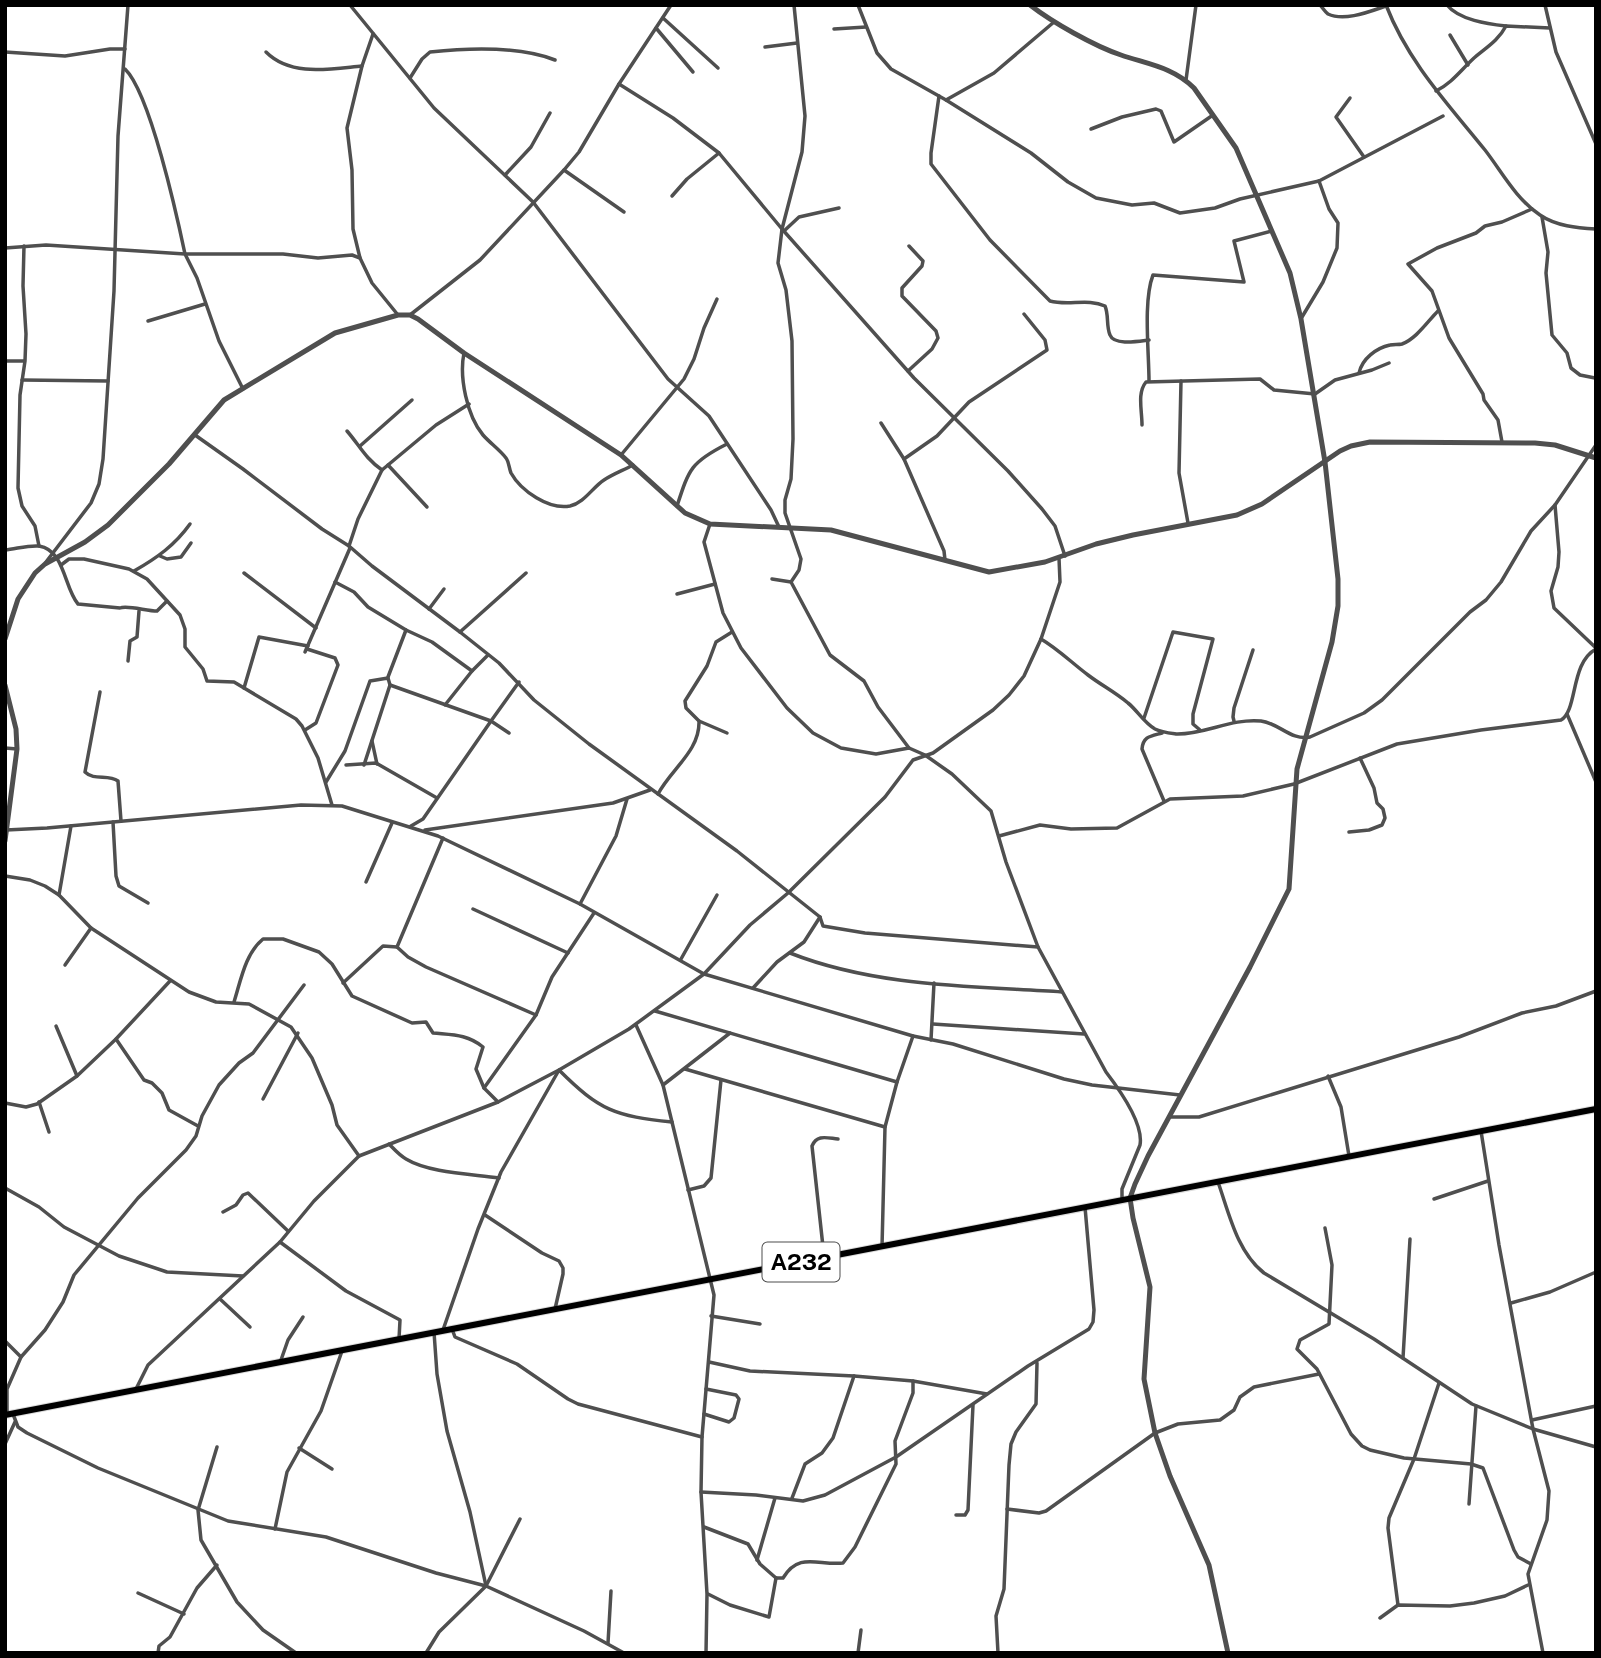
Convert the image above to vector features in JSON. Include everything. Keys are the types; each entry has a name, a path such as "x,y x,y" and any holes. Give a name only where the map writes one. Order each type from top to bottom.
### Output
{"main road":[{"name":"A232","path":"9,1414 1596,1109"}],"street":[{"path":"5,639 7,623 28,582 54,556 91,503 99,484 105,443 118,136 128,5"},
{"path":"350,5 434,108 533,202 668,379 709,416 771,510 779,527"},
{"path":"410,315 480,260 564,170 579,152 619,84 671,5"},
{"path":"791,583 799,570 801,559 789,528 785,500 791,479 793,439 792,341 786,290 778,263 802,152 805,116 794,5"},
{"path":"858,5 883,62 891,69 1031,153 1068,182 1096,198 1132,205 1154,203 1180,213 1223,206 1319,181 1443,116"},
{"path":"1030,5 1054,22 1119,54 1156,64 1186,80 1236,148 1290,273 1301,318 1325,462 1338,579 1338,606 1332,642 1303,738 1294,784 1295,826 1289,888 1251,967 1169,1117 1130,1198 1150,1287 1144,1379 1155,1433 1170,1476 1209,1565 1228,1653"},
{"path":"1186,80 1196,5"},
{"path":"1320,5 1328,14 1341,15 1356,15 1386,6 1397,30 1436,91 1520,198 1542,217 1575,228 1596,229"},
{"path":"1447,5 1452,12 1472,19 1506,26 1550,28"},
{"path":"1545,5 1560,63 1596,144"},
{"path":"663,18 718,68"},
{"path":"946,100 994,73 1054,22"},
{"path":"1436,91 1447,86 1492,46 1506,26"},
{"path":"834,29 866,27"},
{"path":"656,28 693,72"},
{"path":"373,34 347,128 352,170 353,229 360,258 376,291 398,315"},
{"path":"1450,35 1468,65"},
{"path":"765,47 797,43"},
{"path":"5,51 65,56 125,49"},
{"path":"410,78 430,52 491,50 537,53 555,60"},
{"path":"267,52 276,62 307,69 362,66"},
{"path":"124,68 137,88 154,135 177,213 185,254 197,278 219,341 243,389"},
{"path":"136,1390 148,1365 280,1242 359,1156 498,1102 559,1070 635,1025 704,974 750,925 788,893 885,797 914,760 933,753 993,710 1009,695 1024,676 1041,639 1060,582 1062,557 1055,526 1007,471 908,371 719,153 673,118 619,84"},
{"path":"939,96 931,164 990,240 1050,301 1099,303 1105,306 1108,313 1113,340 1149,340"},
{"path":"1350,98 1336,117 1364,157"},
{"path":"1091,129 1122,117 1156,109 1161,111 1174,142 1213,115"},
{"path":"505,175 531,147 550,113"},
{"path":"672,196 687,179 719,153"},
{"path":"564,170 624,212"},
{"path":"1301,318 1323,282 1337,248 1338,223 1329,209 1319,181"},
{"path":"783,230 799,217 839,208"},
{"path":"1502,442 1496,415 1484,400 1449,338 1432,291 1409,264 1437,248 1476,233 1485,226 1503,222 1532,209"},
{"path":"1542,217 1548,252 1546,273 1552,335 1567,354 1571,368 1580,375 1596,378 1596,417"},
{"path":"1149,381 1148,301 1153,275 1244,282 1234,241 1272,231"},
{"path":"5,247 46,245 185,254 283,254 318,258 352,255 360,258"},
{"path":"24,246 25,361 20,395 18,488 22,506 35,526 39,546"},
{"path":"908,371 932,349 938,338 936,331 902,296 902,288 922,266 923,261 909,246"},
{"path":"621,455 678,388 694,359 717,299"},
{"path":"148,321 205,304"},
{"path":"1359,373 1361,364 1374,352 1388,345 1402,344 1414,336 1438,311"},
{"path":"904,459 937,436 969,402 1047,350 1045,340 1024,314"},
{"path":"54,556 85,542 108,525 169,464 224,400 335,333 398,315 410,315 621,455 685,513 710,524 831,530 989,572 1003,572 1062,557 1121,538 1237,515 1262,504 1340,451 1370,442 1502,442 1555,445 1596,458"},
{"path":"464,353 462,363 469,404 481,432 504,456 516,480 530,493 544,501 570,506 582,500 602,482 633,465"},
{"path":"5,361 25,361"},
{"path":"1142,425 1140,397 1143,384 1149,381 1261,379 1274,390 1315,394 1335,380 1389,363"},
{"path":"22,380 108,381"},
{"path":"1181,380 1179,473 1188,526"},
{"path":"360,446 412,400"},
{"path":"307,649 358,519 382,470 436,425 469,404"},
{"path":"881,423 904,459 944,551 945,562"},
{"path":"347,431 368,460 382,470"},
{"path":"194,434 460,632 519,682 534,700 737,851 820,917 823,926 852,932 1038,947"},
{"path":"677,506 692,467 704,456 727,444"},
{"path":"1041,639 1088,676 1118,694 1154,728 1164,732 1178,734 1234,722 1270,723 1303,738 1334,728 1364,713 1382,700 1470,612 1486,600 1501,582 1531,531 1555,505 1596,445"},
{"path":"388,465 428,507"},
{"path":"999,836 1040,825 1071,829 1117,828 1164,801 1243,796 1294,784 1397,744 1561,720 1567,714 1581,667 1586,657 1596,648 1554,608 1551,591 1559,552 1555,505"},
{"path":"134,571 160,556 178,540 190,524"},
{"path":"710,524 704,541 723,613 748,657 787,708 806,727 841,748 881,754 909,748"},
{"path":"160,556 167,559 181,557 191,543"},
{"path":"5,550 39,546 54,556 61,565 71,596 78,604 120,608 126,606 139,611 157,611 167,601"},
{"path":"61,565 69,559 84,559 134,571 147,579 180,615 185,629 185,647 203,668 207,681 234,682 296,719 305,730 326,782 332,805"},
{"path":"244,573 316,628"},
{"path":"460,632 526,573"},
{"path":"772,579 791,583 830,655 864,681 878,706 909,748 925,755 952,774 991,811 1006,862 1038,947 1106,1072 1119,1088 1139,1126 1141,1137 1122,1189 1122,1200"},
{"path":"335,582 406,630 432,642 472,671"},
{"path":"677,594 715,584"},
{"path":"429,609 444,589"},
{"path":"128,661 130,641 137,637 139,611"},
{"path":"364,765 390,685 388,678 406,630"},
{"path":"727,733 699,721 686,708 685,701 707,666 716,642 732,632"},
{"path":"1144,719 1172,632 1213,639 1193,714 1194,724 1200,730"},
{"path":"244,688 259,637 335,658 338,665 316,723 305,730"},
{"path":"1234,722 1234,708 1253,650"},
{"path":"445,705 488,654"},
{"path":"326,782 345,751 370,681 388,678"},
{"path":"411,826 423,819 519,682"},
{"path":"5,685 16,729 17,749 5,839"},
{"path":"390,685 491,721 509,733"},
{"path":"100,692 85,772 88,775 110,777 118,781 121,821"},
{"path":"1567,714 1596,782"},
{"path":"658,794 664,782 695,746 699,721"},
{"path":"1164,732 1147,736 1142,742 1142,749 1164,801"},
{"path":"371,739 377,764"},
{"path":"5,748 17,749"},
{"path":"1349,832 1369,830 1382,825 1385,818 1360,758"},
{"path":"346,765 377,764 437,797"},
{"path":"423,830 626,799 651,789"},
{"path":"580,904 617,836 626,799"},
{"path":"6,830 332,805 359,811 443,838 580,904 704,974 913,1036 953,1044 1064,1079 1180,1096"},
{"path":"113,822 119,886 148,904"},
{"path":"366,881 392,823"},
{"path":"60,895 71,826"},
{"path":"397,947 443,838"},
{"path":"5,876 30,880 60,895 91,928 170,981 204,999 249,1004 279,1019 298,1033 332,1104 337,1125 359,1156"},
{"path":"681,959 717,895"},
{"path":"473,909 568,953"},
{"path":"484,1088 536,1014 552,977 594,913"},
{"path":"753,988 777,962 804,942 820,917"},
{"path":"65,965 91,928"},
{"path":"234,1002 246,965 256,945 263,939 283,939 319,953 332,964 352,996 412,1024 426,1022 433,1033 467,1037 480,1044 482,1047 476,1069 484,1088 498,1102"},
{"path":"344,983 383,946 397,947 426,967 536,1014"},
{"path":"790,953 848,972 934,983 1062,992"},
{"path":"5,1102 26,1107 39,1102 77,1076 170,981"},
{"path":"931,1040 934,983"},
{"path":"304,985 253,1053 239,1063 219,1085 209,1100 186,1150 138,1198 74,1275 63,1302 45,1330 21,1357 7,1389 9,1414 18,1427 27,1433 98,1468 198,1510 228,1521 326,1537 436,1573 486,1586 624,1653"},
{"path":"1169,1117 1199,1116 1459,1037 1522,1013 1556,1006 1596,991"},
{"path":"656,1011 897,1082"},
{"path":"933,1024 1086,1034"},
{"path":"635,1025 663,1085 714,1295 702,1437 706,1653"},
{"path":"55,1026 77,1076"},
{"path":"263,1099 298,1033"},
{"path":"663,1085 730,1033"},
{"path":"882,1247 885,1127 913,1036"},
{"path":"116,1039 144,1080 152,1083 162,1093 169,1110 199,1126"},
{"path":"685,1069 885,1127"},
{"path":"559,1070 583,1095 610,1111 631,1118 672,1122"},
{"path":"443,1331 499,1178 559,1070"},
{"path":"1328,1076 1341,1107 1349,1156"},
{"path":"688,1189 704,1186 711,1178 721,1080"},
{"path":"39,1102 49,1132"},
{"path":"1481,1130 1533,1429 1549,1491 1547,1520 1528,1574 1543,1653"},
{"path":"824,1258 812,1146 814,1141 821,1137 838,1139"},
{"path":"389,1144 406,1158 419,1164 499,1178"},
{"path":"1434,1199 1489,1181"},
{"path":"1218,1182 1249,1258 1264,1273 1476,1406 1533,1429 1596,1447"},
{"path":"5,1188 97,1246 167,1272 243,1276"},
{"path":"223,1212 236,1205 243,1195 248,1193 288,1231"},
{"path":"701,1492 803,1501 825,1495 897,1457 987,1394 1089,1329 1094,1310 1085,1207"},
{"path":"485,1215 542,1253 559,1261 563,1274 555,1309"},
{"path":"1325,1228 1332,1265 1329,1324 1300,1339 1297,1349 1319,1374 1351,1434 1362,1446 1414,1459 1471,1464 1483,1468 1514,1550 1518,1557 1531,1564"},
{"path":"1403,1358 1410,1240"},
{"path":"280,1242 346,1291 400,1320 399,1339"},
{"path":"1511,1303 1550,1292 1596,1272"},
{"path":"220,1299 250,1327"},
{"path":"711,1316 760,1324"},
{"path":"281,1362 288,1340 303,1317"},
{"path":"452,1329 455,1337 517,1363 578,1404 702,1437"},
{"path":"434,1332 447,1431 470,1512 486,1586"},
{"path":"5,1341 21,1357"},
{"path":"275,1529 288,1472 321,1411 342,1351"},
{"path":"709,1362 750,1371 913,1381 987,1394"},
{"path":"998,1653 996,1616 1004,1588 1011,1444 1016,1432 1036,1404 1037,1363"},
{"path":"1007,1509 1039,1513 1046,1511 1155,1433 1178,1424 1220,1420 1234,1410 1240,1397 1254,1387 1319,1374"},
{"path":"792,1499 805,1464 822,1453 832,1438 854,1376"},
{"path":"704,1527 748,1544 757,1560 776,1578 783,1578 791,1566 798,1562 843,1563 855,1547 892,1475 897,1457 895,1441 913,1393 913,1381"},
{"path":"1398,1605 1389,1518 1414,1459 1439,1382"},
{"path":"704,1414 729,1422 734,1418 739,1399 736,1395 706,1389"},
{"path":"956,1515 965,1515 968,1510 973,1405"},
{"path":"1469,1504 1476,1406"},
{"path":"1532,1420 1596,1406"},
{"path":"5,1444 15,1422"},
{"path":"217,1447 198,1510 201,1540 237,1602 270,1635 296,1653"},
{"path":"299,1448 332,1469"},
{"path":"757,1560 775,1497"},
{"path":"426,1653 439,1632 486,1586 520,1519"},
{"path":"158,1653 159,1646 170,1637 197,1588 217,1565"},
{"path":"707,1594 748,1612 769,1617 776,1578"},
{"path":"1380,1618 1398,1605 1450,1606 1474,1603 1505,1596 1528,1585"},
{"path":"608,1643 611,1591"},
{"path":"138,1593 184,1614"},
{"path":"858,1653 861,1630"}]}
